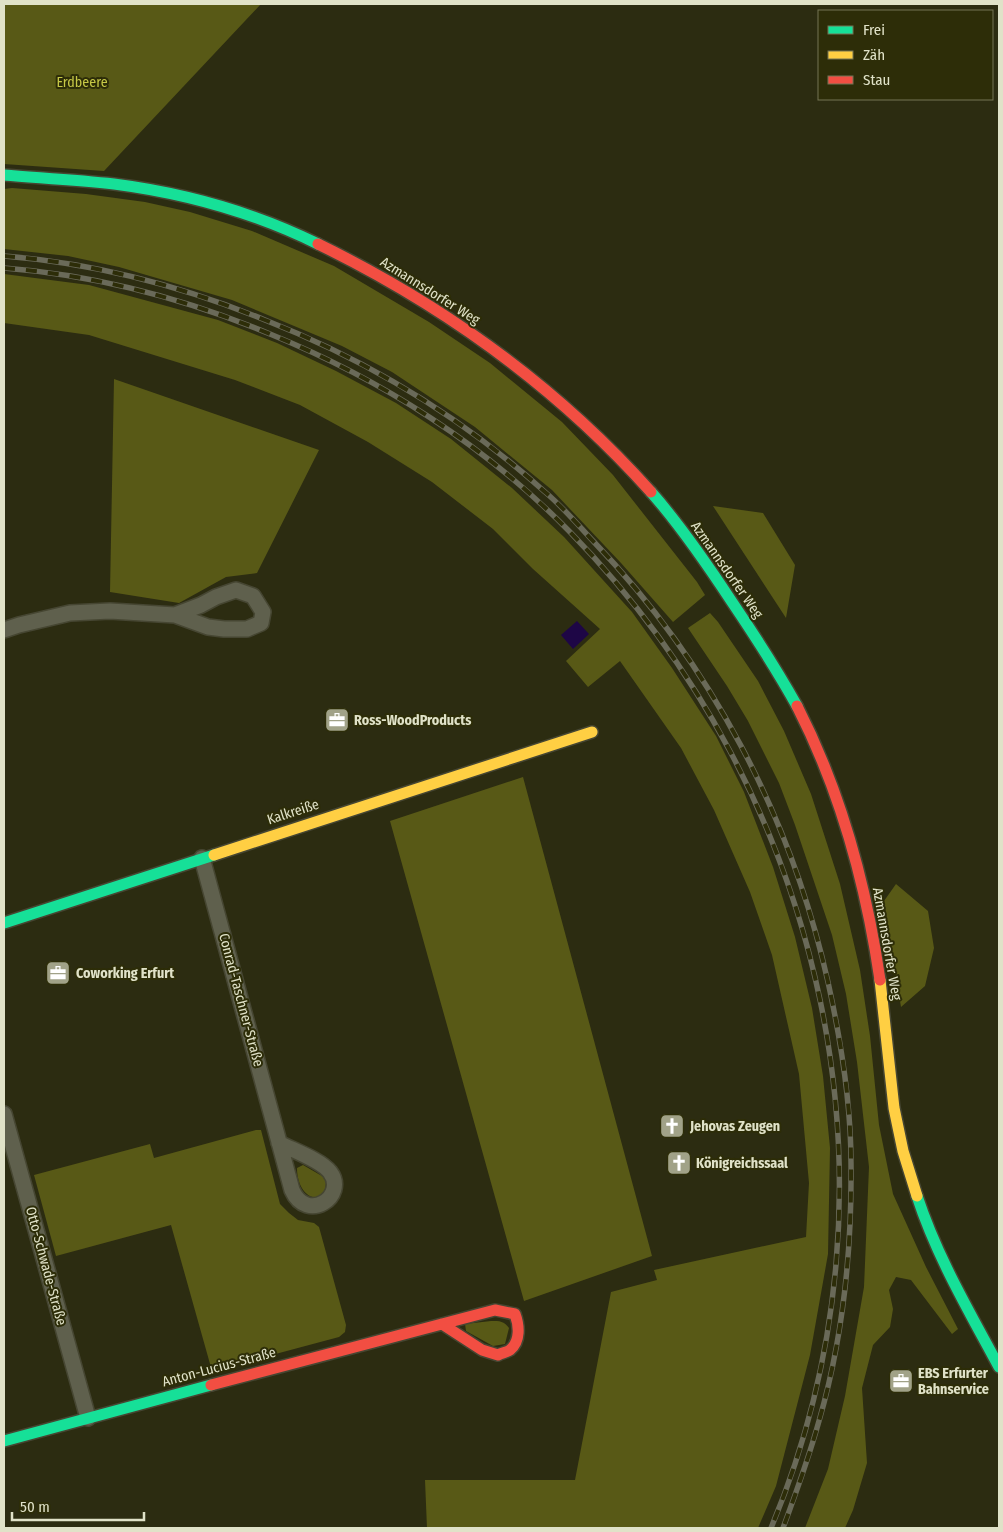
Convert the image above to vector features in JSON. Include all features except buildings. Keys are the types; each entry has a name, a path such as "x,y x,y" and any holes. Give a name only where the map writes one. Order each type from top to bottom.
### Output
{"street":[{"name":"Azmannsdorfer Weg","path":"4,175 109,184 168,193 254,217 292,231 344,256 437,310 477,338 544,389 641,481 680,528 714,575 771,661 803,716 836,795 860,875 874,941 883,1000 896,1122 909,1169 929,1231 999,1367"},
{"path":"4,630 19,624 70,613 110,611 175,615 208,627 248,629 260,623 262,612 253,596 236,590 216,596 201,605 175,615"},
{"name":"Kalkreiße","path":"4,923 592,732"},
{"name":"Conrad-Taschner-Straße","path":"202,858 279,1143"},
{"name":"Otto-Schwade-Straße","path":"4,1114 88,1418"},
{"name":"Anton-Lucius-Straße","path":"4,1441 358,1345 495,1310 515,1314 520,1325 518,1337 511,1349 498,1355 482,1350 442,1324"}],"green space":[{"name":"Erdbeere","path":"4,4 261,4 104,171 4,164"},
{"path":"4,189 86,194 145,202 190,212 252,231 334,266 429,322 490,363 562,422 613,475 697,582 705,595 673,622 621,563 552,490 475,427 392,372 342,346 232,300 119,267 68,256 4,249"},
{"path":"4,274 89,285 218,320 277,343 336,371 396,403 451,439 512,488 564,537 632,612 672,668 716,736 744,792 773,867 795,937 812,1008 823,1076 830,1148 828,1254 810,1355 776,1486 758,1528 427,1528 425,1480 575,1480 611,1292 657,1280 654,1270 806,1237 809,1183 799,1074 772,955 750,892 714,810 681,748 620,661 588,687 566,661 600,629 533,569 493,529 432,482 368,442 300,405 235,380 89,335 4,323"},
{"path":"114,379 319,450 257,573 226,577 179,603 110,592"},
{"path":"713,506 763,513 795,565 786,618"},
{"path":"710,613 758,681 784,731 811,794 840,884 860,970 870,1036 879,1125 893,1194 926,1267 958,1329 952,1334 911,1280 896,1277 889,1290 893,1309 890,1327 873,1345 862,1388 867,1463 853,1510 845,1528 805,1528 828,1469 845,1396 864,1287 869,1167 857,1062 846,994 832,935 779,783 748,721 688,628"},
{"path":"523,777 652,1256 524,1301 390,821"},
{"path":"896,884 928,911 934,948 925,986 901,1007 884,901"},
{"path":"261,1130 280,1204 298,1220 314,1223 319,1227 346,1325 345,1332 339,1337 212,1371 171,1225 56,1256 34,1175 150,1144 154,1158"},
{"path":"303,1165 322,1176 326,1181 325,1190 321,1195 312,1197 302,1187 298,1179 297,1168"},
{"path":"491,1321 501,1322 509,1328 505,1344 493,1346 466,1331 465,1324"}],"shaded area":[{"path":"577,621 589,634 573,649 561,635"}],"railway":[{"path":"4,256 37,259 104,270 202,297 303,336 377,372 412,393 481,440 514,465 552,498 636,589 675,639 710,691 741,746 769,802 792,861 812,921 828,982 837,1027 849,1117 851,1140 850,1228 840,1326 819,1421 783,1528"},
{"path":"4,268 72,276 140,290 238,321 311,352 352,372 430,418 467,443 503,471 570,532 658,636 730,750 784,872 820,1000 838,1132 836,1265 814,1398 771,1528"}],"traffic: fast":[{"path":"4,175 114,184 167,193 244,214 318,244"},
{"path":"651,492 713,574 766,653 797,706"},
{"path":"4,923 214,855"},
{"path":"917,1196 944,1262 999,1367"},
{"path":"4,1441 211,1385"}],"traffic: slow":[{"path":"214,855 592,732"},
{"path":"880,980 894,1108 903,1151 917,1196"}],"traffic: jam":[{"path":"318,244 410,294 496,352 538,384 577,418 651,492"},
{"path":"797,706 827,772 850,839 867,909 880,980"},
{"path":"211,1385 495,1310 515,1314 518,1328 517,1338 510,1350 498,1355 482,1350 442,1324"}],"place":[{"name":"Ross-WoodProducts","path":"337,720"},
{"name":"Coworking Erfurt","path":"58,973"},
{"name":"Jehovas Zeugen","path":"672,1126"},
{"name":"Königreichssaal","path":"679,1163"},
{"name":"EBS Erfurter Bahnservice","path":"901,1381"}]}
